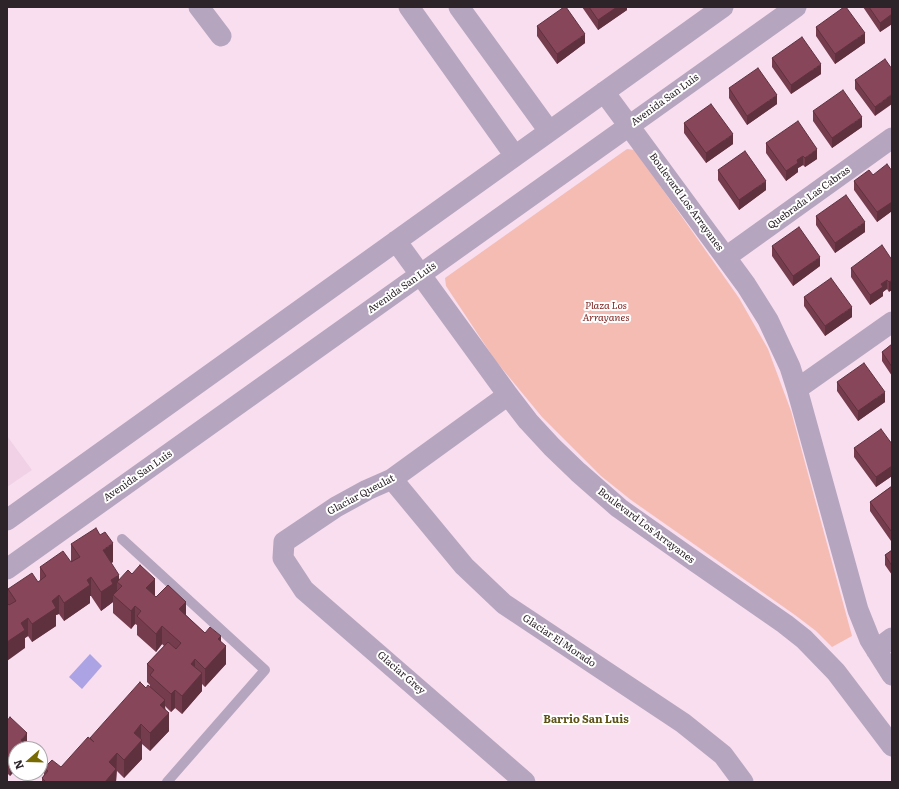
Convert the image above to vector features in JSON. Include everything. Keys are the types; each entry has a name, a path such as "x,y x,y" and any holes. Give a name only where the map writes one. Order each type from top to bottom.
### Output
{"street":[{"path":"199,7 221,36"},
{"path":"409,7 515,156"},
{"path":"459,7 549,131"},
{"path":"7,520 723,7"},
{"name":"Avenida San Luis","path":"7,569 796,7"},
{"name":"Boulevard Los Arrayanes","path":"604,92 726,257 768,320 790,367 797,389 858,610 870,640 884,644 892,675"},
{"name":"Quebrada Las Cabras","path":"726,257 892,138"},
{"name":"Boulevard Los Arrayanes","path":"396,241 508,395 528,421 552,447 601,493 804,639 836,672 892,746"},
{"path":"797,389 892,322"},
{"name":"Glaciar Queulat","path":"283,558 284,542 336,507 367,490 392,479 508,395"},
{"name":"Glaciar El Morado","path":"392,479 464,566 504,604 683,724 723,755 743,782"},
{"name":"Glaciar Grey","path":"283,558 304,590 525,782"}],"lane":[{"path":"122,539 265,670 167,782"}],"shaded area":[{"path":"7,436 32,470 7,487"},
{"path":"90,654 102,666 82,689 69,677"}],"green space":[{"name":"Plaza Los Arrayanes","path":"627,149 635,150 739,298 768,349 791,411 852,636 832,647 816,631 795,615 631,500 601,476 542,417 495,360 446,286 445,278"}],"building":[{"path":"566,7 585,34 557,54 537,26"},
{"path":"589,7 617,7 598,20"},
{"path":"846,7 865,33 835,54 816,27"},
{"path":"869,7 892,7 892,14 880,23"},
{"path":"802,37 821,64 791,85 772,58"},
{"path":"885,59 892,69 892,94 875,107 855,80"},
{"path":"758,68 777,95 747,116 729,88"},
{"path":"843,90 862,117 832,138 813,111"},
{"path":"711,104 733,134 706,153 684,123"},
{"path":"798,121 817,149 805,158 803,156 797,160 798,163 786,171 766,143"},
{"path":"745,151 766,181 739,200 718,170"},
{"path":"887,164 892,171 892,202 877,212 854,181 869,170 873,175"},
{"path":"846,195 865,222 835,243 816,216"},
{"path":"799,227 820,257 793,276 772,246"},
{"path":"882,245 892,260 892,280 889,282 887,280 881,284 883,287 870,295 851,268"},
{"path":"831,278 852,307 825,326 804,297"},
{"path":"892,344 892,367 882,352"},
{"path":"864,363 885,392 858,411 837,382"},
{"path":"881,429 892,444 892,466 876,477 854,448"},
{"path":"892,486 892,531 891,531 870,502"},
{"path":"96,528 100,535 105,532 113,543 103,550 119,575 111,580 113,584 101,592 91,577 87,580 90,585 64,603 59,595 52,601 56,608 32,624 28,618 21,623 25,630 7,642 7,603 9,605 16,601 8,589 32,573 38,582 46,576 40,567 63,551 71,562 80,557 71,544"},
{"path":"892,550 892,566 885,555"},
{"path":"140,565 155,579 146,588 156,597 168,585 186,602 179,609 205,633 210,627 221,636 218,639 226,646 205,669 195,659 191,664 202,673 182,696 175,690 171,694 150,675 154,670 147,664 168,642 176,649 181,643 162,626 156,634 137,616 141,611 135,606 131,611 113,595 122,586 117,582 128,570 132,574"},
{"path":"140,682 146,688 148,685 165,700 160,705 169,713 150,733 141,724 134,733 142,740 124,760 117,753 109,762 116,769 105,782 45,781 48,781 48,764 52,760 61,767 88,737 94,742 90,738"},
{"path":"10,717 27,733 21,740 22,741 8,741 8,756 7,756 7,721"}],"district":[{"name":"Barrio San Luis","path":"586,720"}]}
